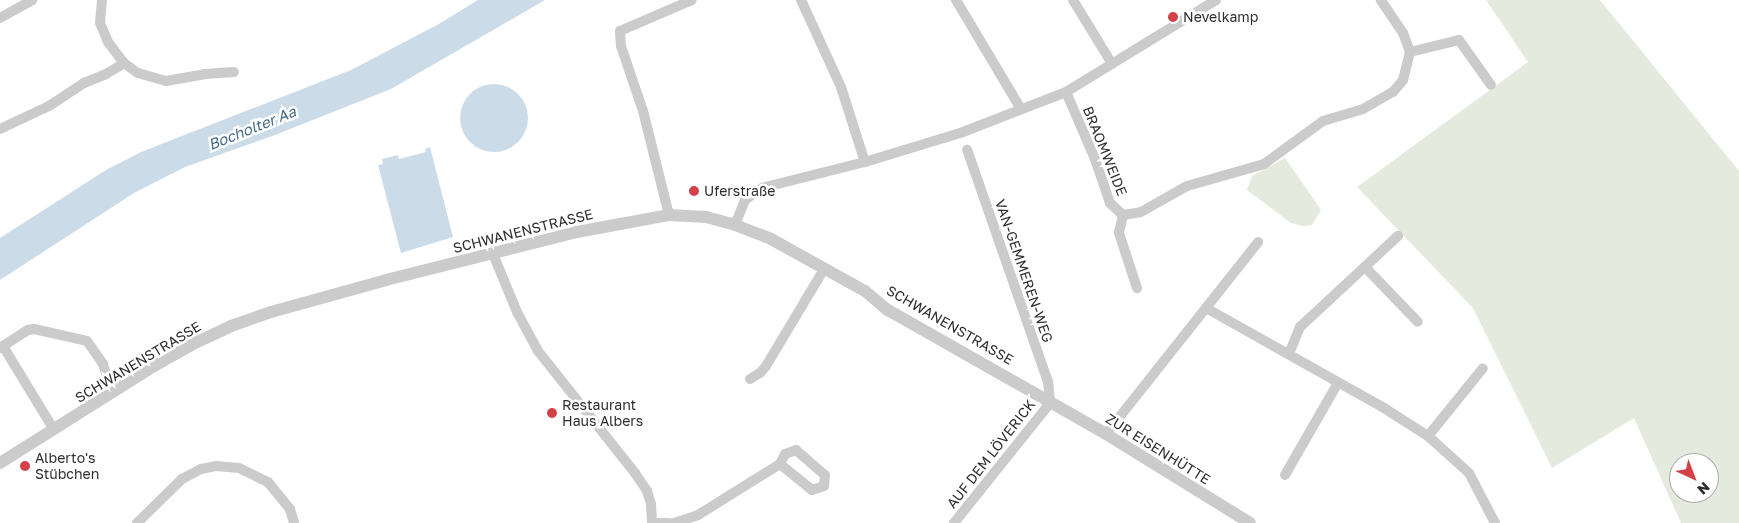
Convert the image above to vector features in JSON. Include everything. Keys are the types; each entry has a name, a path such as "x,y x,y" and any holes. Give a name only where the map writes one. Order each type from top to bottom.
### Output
{"street":[{"path":"0,18 32,0"},
{"path":"102,0 100,22 108,42 124,62 138,73 166,81 204,74 234,72"},
{"path":"669,215 643,111 621,46 620,31 692,0"},
{"path":"801,0 841,87 865,162"},
{"path":"956,0 1021,109"},
{"path":"1073,0 1112,64"},
{"path":"735,224 745,200 762,188 865,162 963,132 1066,92 1112,64 1199,4 1216,0"},
{"path":"1385,1 1403,33 1410,52 1459,40 1491,85"},
{"name":"BRAOMWEIDE","path":"1123,215 1141,212 1187,186 1264,164 1323,121 1363,109 1379,100 1393,92 1403,80 1410,52"},
{"path":"0,129 49,106 84,83 106,74 124,62"},
{"name":"BRAOMWEIDE","path":"1066,92 1095,159 1110,203 1123,215"},
{"name":"VAN-GEMMEREN-WEG","path":"967,150 1048,382 1050,402"},
{"name":"SCHWANENSTRASSE","path":"0,464 112,392 197,342 247,320 386,280 577,232 669,215 706,217 735,224 771,239 865,291 888,310 1050,402"},
{"name":"BRAOMWEIDE","path":"1123,215 1119,233 1137,288"},
{"path":"1288,354 1300,328 1398,236"},
{"path":"1106,434 1258,242"},
{"path":"493,254 517,312 538,351 647,491 651,504 652,523 669,523"},
{"path":"1365,267 1418,322"},
{"path":"750,379 760,373 766,366 824,269"},
{"path":"1206,308 1428,436 1469,473 1492,518 1483,523"},
{"path":"54,430 1,347 28,330 34,329 87,342 103,364 112,392"},
{"path":"1428,436 1482,368"},
{"path":"1285,475 1338,383"},
{"name":"ZUR EISENHÜTTE","path":"1050,402 1106,434 1250,523"},
{"name":"AUF DEM LÖVERICK","path":"954,523 1050,402"},
{"path":"674,523 698,515 780,464 785,454 796,450 826,475 824,486 812,490 780,464"},
{"path":"137,523 182,479 201,469 216,466 239,468 268,482 290,509 294,523"}],"shaded area":[{"path":"1486,0 1600,0 1739,171 1739,523 1681,523 1672,503 1719,503 1719,453 1669,453 1669,496 1634,418 1552,468 1473,308 1357,187 1528,62"},
{"path":"1285,158 1321,210 1312,225 1303,226 1291,223 1247,190 1252,176"}],"water":[{"name":"Bocholter Aa","path":"478,0 545,0 391,89 275,135 185,167 134,193 0,280 0,238 106,170 141,152 351,70 437,25"},
{"path":"501,84 513,90 522,99 528,111 526,131 518,142 501,152 487,152 470,142 462,131 460,111 470,94 481,86"},
{"path":"430,147 453,237 401,253 378,165 383,164 382,159 398,155 399,159 426,152 425,149"}],"place":[{"name":"Nevelkamp","path":"1173,17"},
{"name":"Uferstraße","path":"694,191"},
{"name":"Restaurant Haus Albers","path":"552,413"},
{"name":"Alberto's Stübchen","path":"25,466"}]}
